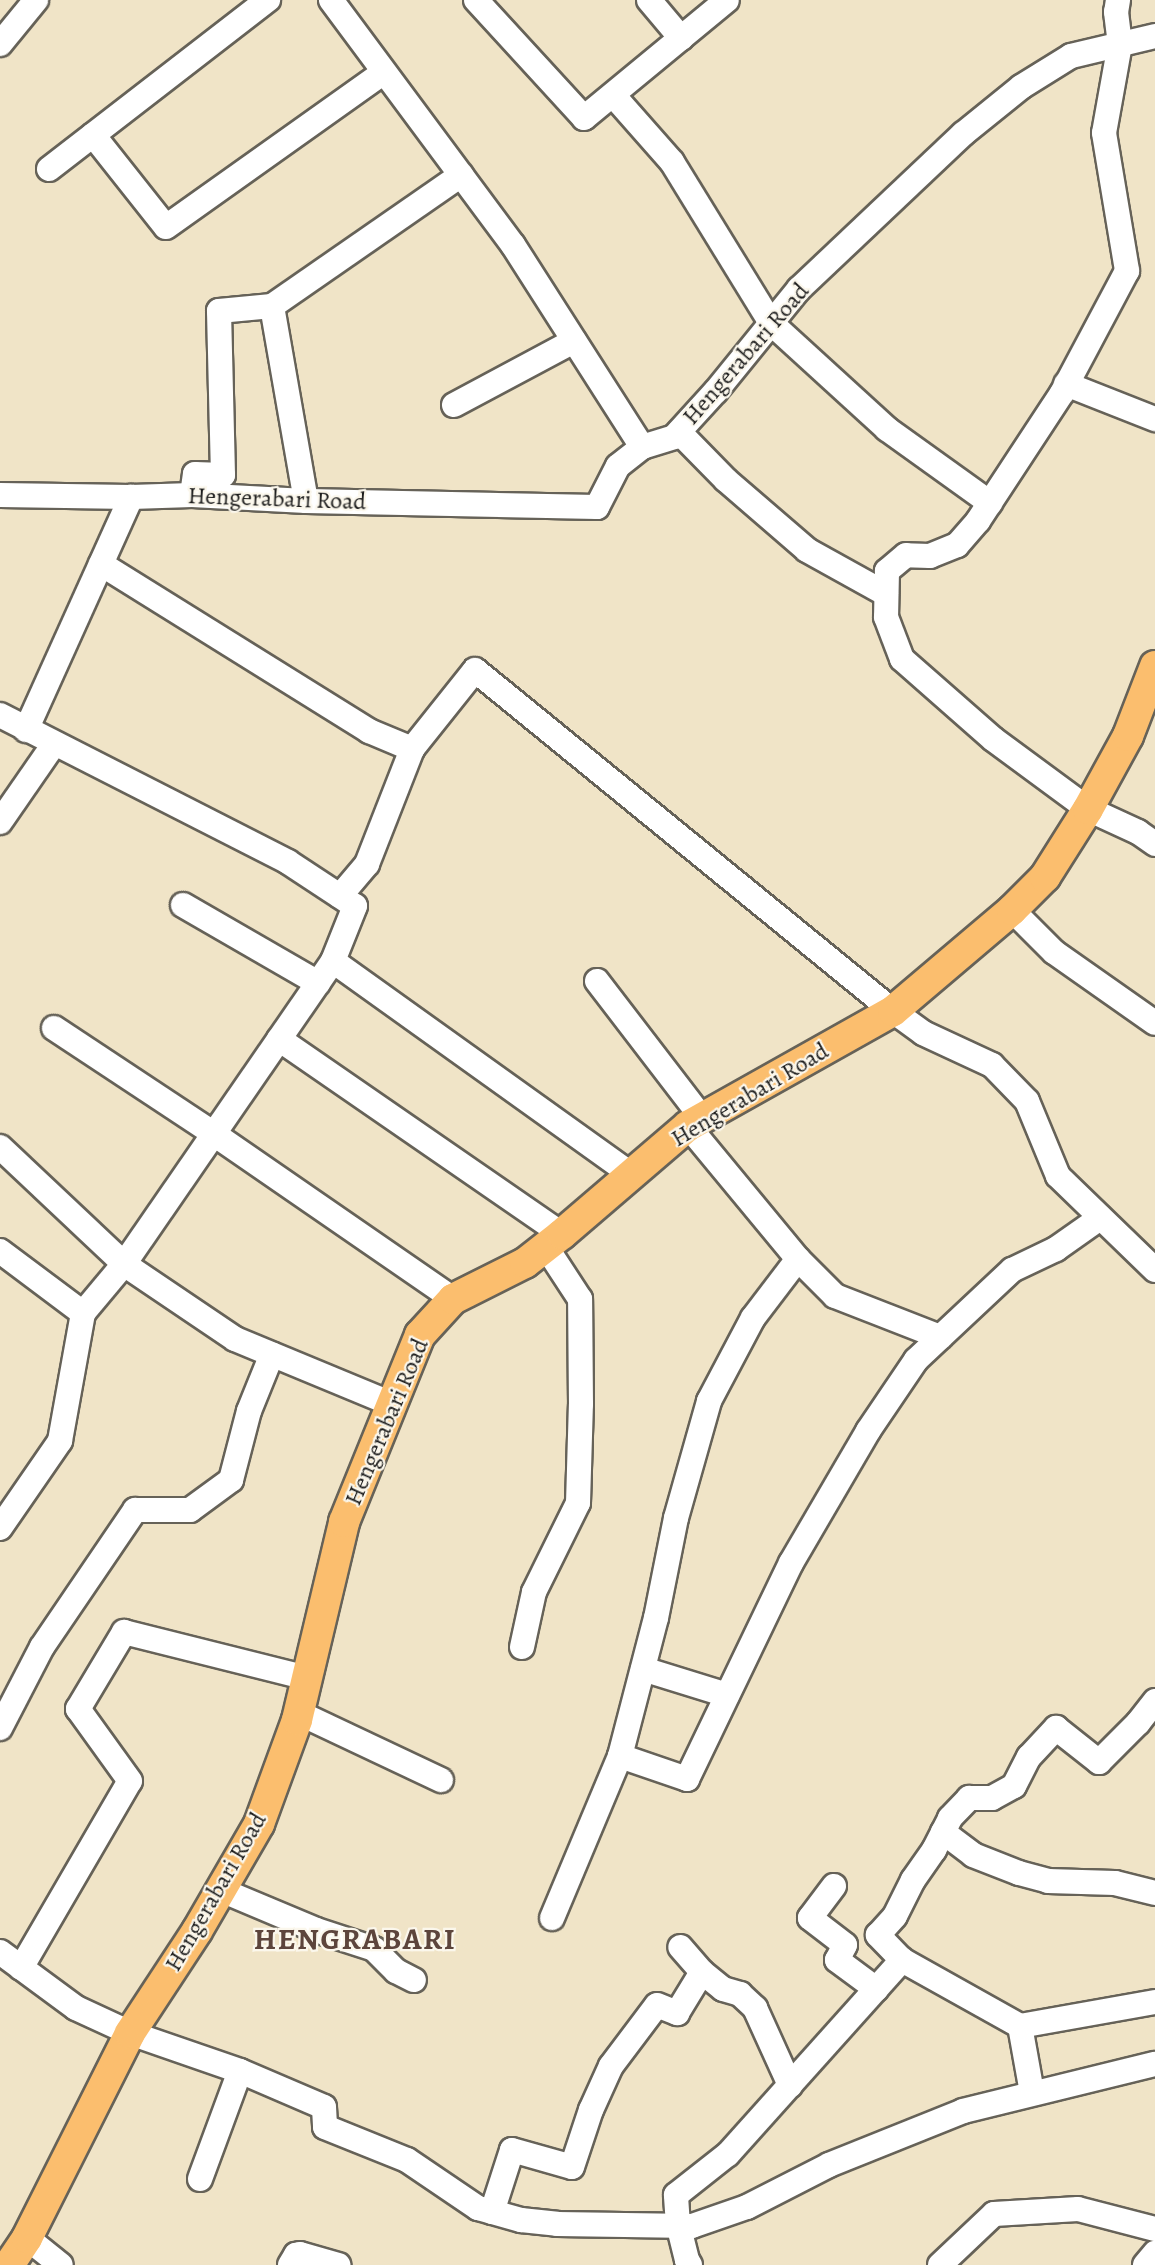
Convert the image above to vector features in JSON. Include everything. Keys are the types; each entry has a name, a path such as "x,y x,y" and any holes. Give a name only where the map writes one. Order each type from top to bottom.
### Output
{"main road":[{"name":"Hengerabari Road","path":"9,2265 27,2238 130,2033 260,1824 299,1713 344,1522 420,1335 453,1299 525,1263 695,1122 893,1011 1012,910 1045,877 1088,809 1128,736 1155,666"}],"street":[{"path":"0,44 36,0"},
{"path":"49,169 268,0"},
{"path":"331,0 513,245 642,447"},
{"path":"476,0 584,118 727,0"},
{"path":"649,0 681,38"},
{"path":"1118,0 1116,12 1120,44 1104,133 1127,271 1066,384 990,503 957,545 930,556 906,555 887,571 886,617 902,659 993,739 1088,809 1138,832 1155,844"},
{"name":"Hengerabari Road","path":"2,499 192,495 306,501 597,507 618,466 642,447 674,437 716,391 799,289 963,134 1021,87 1071,56 1155,36"},
{"path":"93,135 166,227 384,72"},
{"path":"613,95 672,162 771,323 887,429 990,503"},
{"path":"192,495 195,474 223,475 219,311 272,306 461,175"},
{"path":"272,306 306,501"},
{"path":"454,405 574,341"},
{"path":"1066,384 1155,419"},
{"path":"679,432 726,480 807,550 886,594"},
{"path":"26,730 131,497"},
{"path":"101,564 369,731 412,749"},
{"path":"340,896 367,864 412,749 475,670 893,1011 923,1032 992,1065 1027,1101 1058,1176 1155,1270"},
{"path":"0,715 288,862 355,906 333,961 318,984 124,1264 83,1314 60,1441 0,1528"},
{"path":"0,822 54,744"},
{"path":"183,905 318,984"},
{"path":"1012,910 1054,952 1155,1023"},
{"path":"333,961 631,1174"},
{"path":"597,981 695,1122 798,1259 835,1296 940,1337"},
{"path":"54,1028 214,1134 453,1299"},
{"path":"279,1039 554,1241 580,1299 581,1404 578,1503 534,1592 522,1647"},
{"path":"0,1147 124,1264 235,1339 392,1404"},
{"path":"620,1755 687,1779 791,1563 868,1431 916,1360 1012,1270 1056,1249 1100,1218"},
{"path":"0,1251 83,1314"},
{"path":"552,1917 620,1755 656,1618 676,1518 709,1401 753,1318 798,1259"},
{"path":"0,1728 42,1647 135,1510 190,1510 231,1480 249,1411 272,1354"},
{"path":"21,1968 130,1781 78,1709 124,1632 307,1678"},
{"path":"643,1669 727,1695"},
{"path":"1155,1701 1138,1723 1099,1762 1056,1728 1029,1757 1014,1786 992,1798 969,1798 950,1818 913,1880 895,1916 878,1935 902,1960 1020,2026 1155,2002"},
{"path":"299,1713 441,1780"},
{"path":"943,1832 973,1855 1019,1873 1048,1881 1115,1883 1155,1893"},
{"path":"834,1886 810,1918 824,1926 845,1945 837,1960 876,1989"},
{"path":"221,1890 316,1930 374,1949 396,1971 414,1980"},
{"path":"680,1947 702,1972 723,1989 740,1994 755,2008 790,2085"},
{"path":"0,1952 76,2008 130,2033 240,2071 324,2107 325,2127 406,2160 478,2208 521,2220 557,2224 692,2226 747,2207 830,2165 963,2111 1155,2064"},
{"path":"690,2265 678,2225 676,2195 728,2154 902,1960"},
{"path":"492,2212 512,2150 572,2167 591,2110 611,2066 657,2005 677,2013 702,1972"},
{"path":"1020,2026 1032,2093"},
{"path":"200,2179 240,2071"},
{"path":"940,2265 994,2214 1078,2209 1155,2229"},
{"path":"27,2238 61,2265"},
{"path":"1145,2265 1155,2253"},
{"path":"290,2265 296,2255 300,2254 338,2265"}],"district":[{"name":"HENGRABARI","path":"355,1939"}]}
